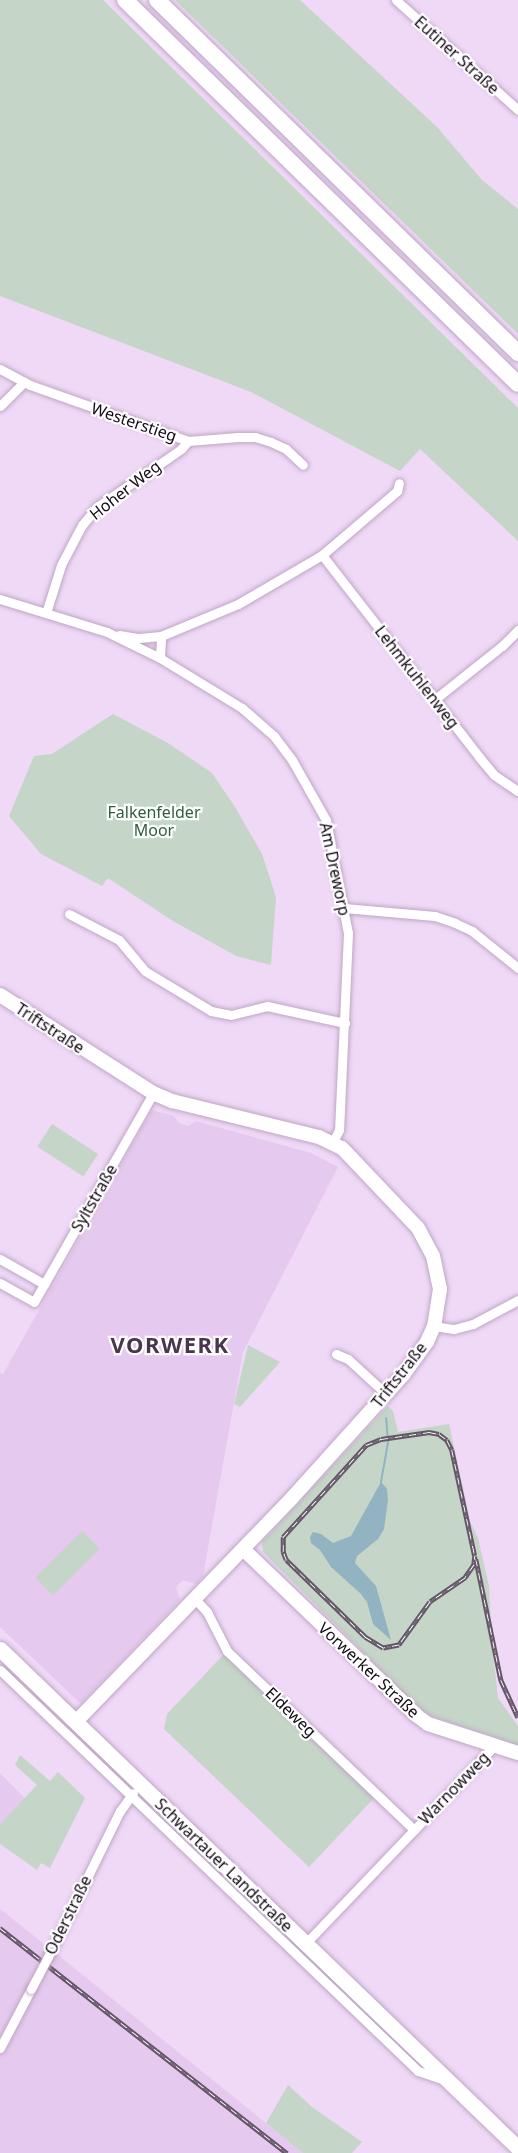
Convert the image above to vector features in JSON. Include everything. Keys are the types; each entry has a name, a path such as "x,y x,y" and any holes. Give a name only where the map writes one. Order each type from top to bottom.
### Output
{"highway":[{"path":"125,0 518,384"},
{"path":"157,0 518,353"}],"main road":[{"name":"Schwartauer Landstraße","path":"0,1649 76,1722 136,1790 305,1944 518,2148"}],"street":[{"name":"Eutiner Straße","path":"396,0 518,110"},
{"name":"Westerstieg","path":"0,369 24,382 188,441 255,437 286,449 303,465"},
{"path":"0,406 24,382"},
{"name":"Hoher Weg","path":"46,613 61,565 82,525 98,507 181,449 188,441"},
{"path":"107,632 139,639 161,636 238,604 322,555 397,491 399,483"},
{"name":"Lehmkuhlenweg","path":"322,555 494,775 518,791"},
{"name":"Am Dreworp","path":"0,599 107,632 160,658 242,708 274,736 292,760 326,820 348,933 339,1130 332,1143"},
{"path":"434,700 502,646 518,630"},
{"path":"160,658 161,636"},
{"path":"344,908 435,916 472,931 518,968"},
{"path":"69,914 119,940 145,971 211,1011 231,1015 267,1006 345,1023"},
{"name":"Triftstraße","path":"0,995 153,1093 172,1101 319,1137 332,1143 351,1156 418,1228 438,1268 440,1289 434,1326 416,1359 243,1549 76,1722"},
{"name":"Syltstraße","path":"0,1283 34,1302 153,1093"},
{"path":"0,1259 44,1284"},
{"path":"434,1326 447,1329 473,1324 518,1300"},
{"path":"336,1354 348,1359 386,1394"},
{"name":"Vorwerker Straße","path":"243,1549 428,1724 518,1753"},
{"name":"Eldeweg","path":"195,1599 207,1612 227,1651 399,1816"},
{"name":"Schwartauer Landstraße","path":"1,1673 136,1790 418,2071 448,2082"},
{"name":"Warnowweg","path":"399,1816 413,1832 494,1746"},
{"name":"Oderstraße","path":"0,2048 136,1790"},
{"path":"305,1944 413,1832"}],"shaded area":[{"path":"152,1110 174,1116 179,1123 188,1126 196,1121 311,1153 338,1167 243,1352 203,1576 196,1584 183,1580 176,1587 180,1600 81,1704 0,1627 0,1373 3,1374"},
{"path":"0,1773 25,1798 0,1824"},
{"path":"0,1909 63,1959 303,2153 0,2153"}],"green space":[{"path":"0,0 103,0 518,408 518,541 420,449 400,471 251,392 0,296"},
{"path":"175,0 300,0 437,127 482,180 518,209 518,334"},
{"name":"Falkenfelder Moor","path":"113,714 168,743 212,773 235,807 262,854 276,897 271,965 236,956 173,921 108,878 102,886 41,854 9,816 34,756 52,754"},
{"path":"52,1124 98,1154 83,1177 37,1147"},
{"path":"248,1345 280,1362 240,1407 234,1404"},
{"path":"388,1406 393,1411 398,1432 449,1424 470,1521 478,1538 489,1586 498,1698 518,1726 518,1745 425,1714 263,1552 262,1542"},
{"path":"82,1531 100,1549 53,1595 35,1578"},
{"path":"227,1651 377,1795 309,1867 164,1729 167,1714"},
{"path":"20,1755 50,1781 58,1772 85,1798 50,1868 41,1863 37,1870 0,1844 0,1824 37,1785 15,1765"},
{"path":"288,2085 312,2107 362,2142 352,2153 303,2153 266,2123"}],"water":[{"path":"381,1482 387,1489 388,1500 384,1529 378,1539 357,1556 355,1563 376,1586 391,1640 373,1624 367,1602 360,1593 331,1567 320,1550 311,1543 310,1537 313,1532 321,1534 333,1543 351,1536"}],"waterway":[{"path":"381,1482 388,1444 386,1418"}],"railway":[{"path":"429,1432 439,1434 447,1440 452,1450 475,1556 474,1565 465,1578 430,1602 399,1645 383,1648 365,1637 286,1560 283,1552 283,1537 366,1445 381,1439 429,1432"},
{"path":"476,1559 501,1680 518,1717"},
{"path":"0,1928 287,2153"}],"district":[{"name":"VORWERK","path":"170,1345"}]}
